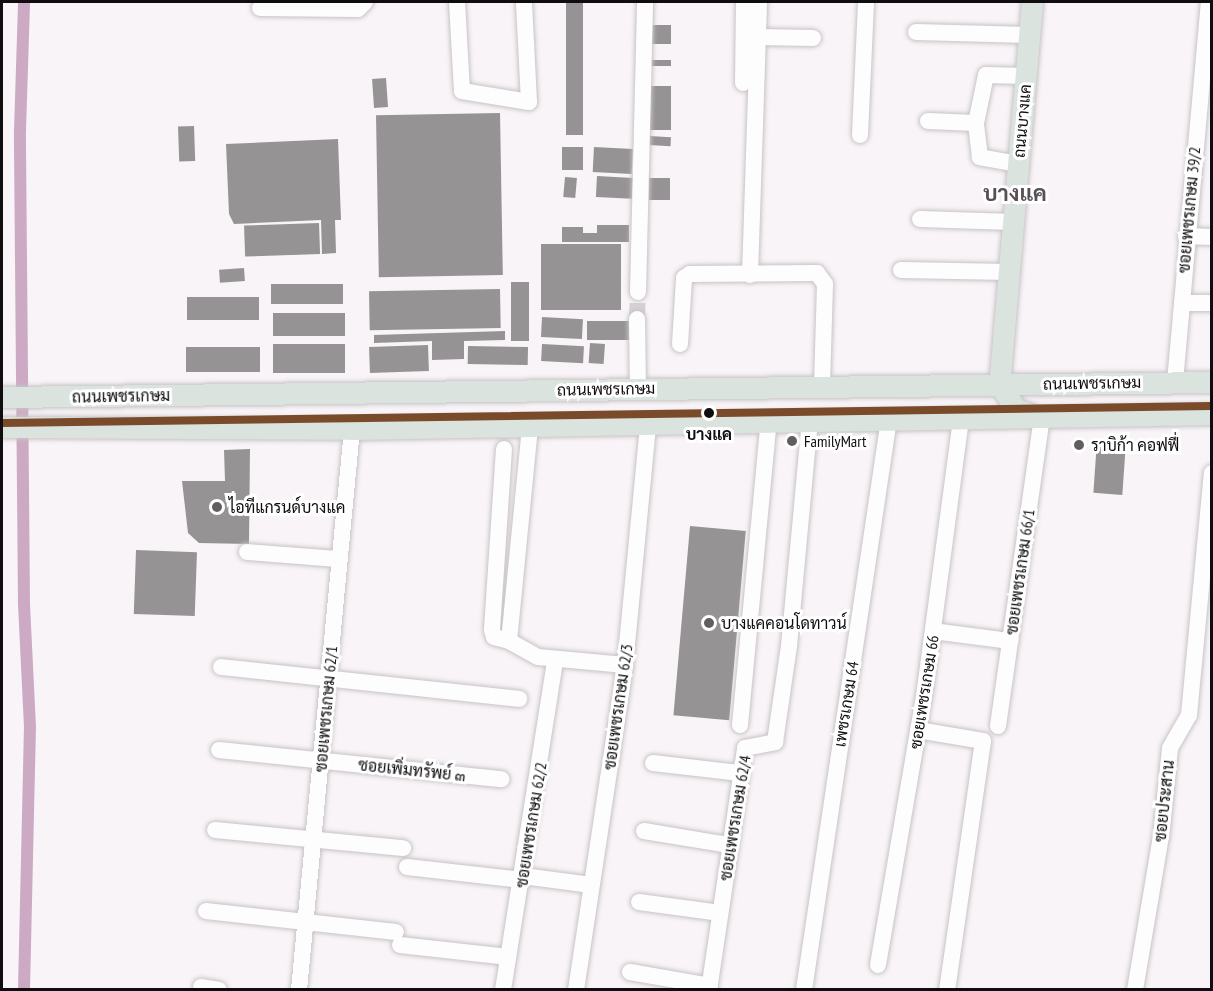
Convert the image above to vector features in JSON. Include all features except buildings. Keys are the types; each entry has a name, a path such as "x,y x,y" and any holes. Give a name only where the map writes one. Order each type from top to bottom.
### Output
{"main road":[{"name":"ถนนบางแค","path":"999,384 1032,2"},
{"name":"ถนนเพชรเกษม","path":"2,397 1212,382"},
{"path":"999,384 1016,409 1042,417"},
{"name":"ถนนเพชรเกษม","path":"2,427 352,429 1212,414"}],"street":[{"path":"260,8 358,9 365,2"},
{"path":"457,2 462,91 529,102 524,2"},
{"path":"638,292 645,2"},
{"path":"743,83 744,2"},
{"path":"750,275 759,2"},
{"path":"860,135 866,2"},
{"name":"ซอยเพชรเกษม 39/2","path":"1175,382 1186,236 1209,2"},
{"path":"916,32 1029,35"},
{"path":"758,37 813,38"},
{"path":"1018,164 980,158 976,123 986,75 1026,76"},
{"path":"928,122 976,123"},
{"path":"920,219 1013,222"},
{"path":"1186,236 1212,237"},
{"path":"901,270 1009,272"},
{"path":"680,344 684,278 695,273 750,275 817,273 823,277 822,387"},
{"path":"1182,303 1212,303"},
{"path":"637,319 638,389"},
{"name":"ซอยเพชรเกษม 66/1","path":"998,726 1042,417"},
{"name":"ซอยเพชรเกษม 66","path":"878,965 918,730 961,418"},
{"name":"เพชรเกษม 64","path":"804,990 889,419"},
{"name":"ซอยเพชรเกษม 62/4","path":"709,988 740,773 746,747 775,742 789,646 810,420"},
{"path":"740,724 769,421"},
{"name":"ซอยเพชรเกษม 62/3","path":"576,990 625,664 648,424"},
{"path":"509,641 530,427"},
{"name":"ซอยเพชรเกษม 62/1","path":"299,990 316,840 352,429"},
{"path":"504,449 492,635 509,641 521,651 555,661 625,664"},
{"name":"ซอยประสาน","path":"1135,990 1161,837 1170,748 1189,715 1212,473"},
{"path":"247,552 339,559"},
{"path":"496,564 516,565"},
{"path":"493,606 512,606"},
{"path":"933,631 1010,641"},
{"name":"ซอยเพชรเกษม 62/2","path":"503,990 555,661"},
{"path":"221,667 519,699"},
{"path":"918,730 983,741 947,990"},
{"name":"ซอยเพิ่มทรัพย์ ๓","path":"219,750 502,778"},
{"path":"653,763 740,773"},
{"path":"215,830 403,848"},
{"path":"644,831 729,845"},
{"path":"407,867 591,885"},
{"path":"639,902 720,913"},
{"path":"206,911 307,922 508,957"},
{"path":"630,972 709,988"},
{"path":"201,987 219,990"}],"waterway":[{"path":"24,2 20,131 24,604 30,727 24,990"}],"tunnel":[{"path":"637,319 638,292"}],"transit line":[{"path":"2,423 1212,406"}],"place":[{"name":"บางแค","path":"709,413"},
{"name":"FamilyMart","path":"792,441"},
{"name":"ราบิก้า คอฟฟี่","path":"1079,445"},
{"name":"ไอทีแกรนด์บางแค","path":"217,507"},
{"name":"บางแคคอนโดทาวน์","path":"709,623"}],"district":[{"name":"บางแค","path":"1015,194"}]}
